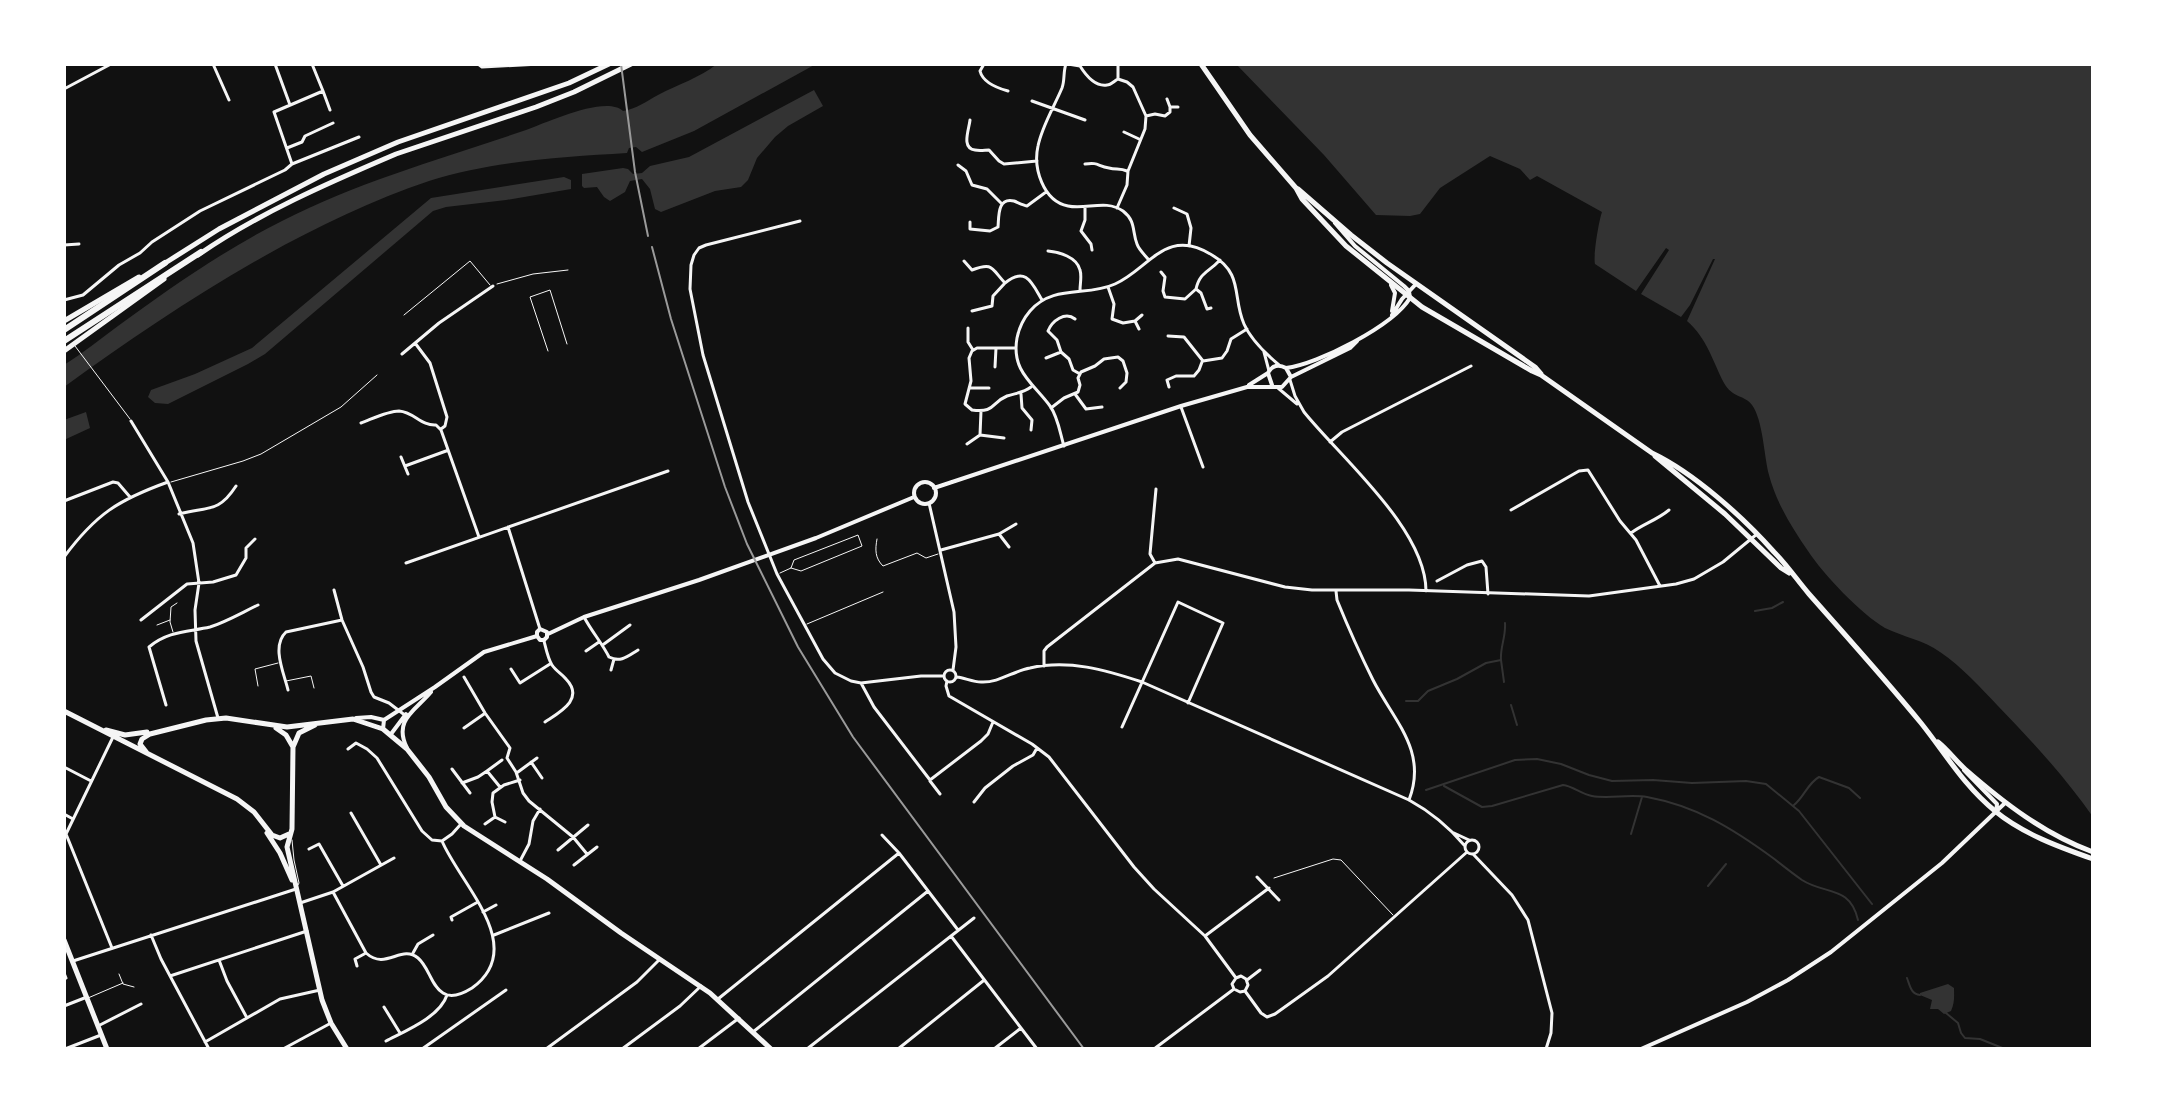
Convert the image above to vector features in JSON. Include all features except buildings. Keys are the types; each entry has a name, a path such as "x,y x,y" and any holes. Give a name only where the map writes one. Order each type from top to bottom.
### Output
{"highway":[{"path":"64,341 201,252"},
{"path":"64,331 165,263"}],"main road":[{"path":"64,321 219,229 324,174 398,142 569,83 609,64"},
{"path":"64,351 201,252 270,212 368,166 471,127 536,107 631,64"},
{"path":"1201,64 1237,118 1302,199 1339,239 1391,285 1449,324 1541,375 1701,485 1757,534 1960,765 2005,803 2043,828 2093,852"},
{"path":"1296,188 1332,220 1535,367 1541,375"},
{"path":"1652,453 1793,576"},
{"path":"64,711 237,799 277,838 283,838 291,831"},
{"path":"94,726 125,735 218,718 298,726 353,719 383,729 407,749 461,824 701,986 771,1049"},
{"path":"323,722 299,733 293,747 291,831 287,847 320,990 331,1023 347,1049"},
{"path":"272,725 286,735 293,747"},
{"path":"147,753 141,748 141,741 158,730"},
{"path":"1934,739 1959,775 1996,812 2034,835 2093,859"},
{"path":"261,820 284,860 296,889"},
{"path":"64,940 107,1049"}],"street":[{"path":"64,89 111,64"},
{"path":"213,64 229,100"},
{"path":"275,64 290,105"},
{"path":"312,64 330,110"},
{"path":"478,64 482,67 540,64"},
{"path":"980,71 984,64"},
{"path":"1117,208 1146,126 1146,116 1133,87 1127,82 1118,79 1103,85 1087,77 1077,65 1067,64 1063,72 1063,85 1038,145 1040,180 1046,192 1062,205 1117,208 1131,220 1137,245 1148,259"},
{"path":"1118,64 1118,79"},
{"path":"973,69 980,71 985,81 1008,91"},
{"path":"292,164 274,112 323,91"},
{"path":"1146,116 1165,116 1170,112 1167,99"},
{"path":"1032,101 1085,120"},
{"path":"1170,107 1178,107"},
{"path":"970,120 966,141 973,150 989,150 1004,164 1037,161"},
{"path":"287,148 333,123"},
{"path":"1124,132 1141,139"},
{"path":"64,300 83,295 119,265 200,211 292,164 359,137"},
{"path":"1085,164 1097,163 1128,171"},
{"path":"958,165 966,171 973,186 987,189 1002,204"},
{"path":"970,222 970,229 990,231 998,227 1002,204 1009,200 1029,206 1046,192"},
{"path":"1085,206 1081,229 1092,250"},
{"path":"1174,208 1187,214 1191,228 1189,246"},
{"path":"1332,220 1408,295"},
{"path":"800,221 706,245 699,248 691,265 690,289 703,355 748,502 777,574 823,659 835,673 861,683 944,676"},
{"path":"64,245 79,244"},
{"path":"1064,446 1051,408 1020,368 1016,348 1021,324 1042,300 1059,293 1108,287 1166,249 1189,246 1220,260 1236,283 1240,311 1247,329 1264,352 1286,368 1309,362 1357,341 1381,326 1405,307 1416,283"},
{"path":"1048,251 1061,253 1078,265 1081,272 1080,290"},
{"path":"1161,272 1165,277 1163,293 1167,298 1185,299 1196,289 1201,276 1220,260"},
{"path":"964,261 972,270 983,265 990,266 1005,283"},
{"path":"972,311 992,306 993,296 1017,276 1025,277 1032,283 1042,300"},
{"path":"1391,285 1395,298 1391,317"},
{"path":"402,354 466,303 492,287"},
{"path":"1108,287 1114,304 1112,319 1123,323 1135,321 1142,315"},
{"path":"1196,289 1207,309 1211,308"},
{"path":"1075,319 1065,315 1048,330 1069,359 1073,370 1080,374"},
{"path":"1135,321 1139,329"},
{"path":"968,328 968,342 973,350"},
{"path":"1203,361 1222,358 1231,339 1247,329"},
{"path":"1168,336 1184,337 1203,361"},
{"path":"934,488 1181,406 1247,387 1285,386 1290,378 1350,348 1357,341"},
{"path":"415,343 430,363 447,417 441,430"},
{"path":"995,367 996,348"},
{"path":"1016,348 973,350 969,356 971,371 966,405 981,411 990,409 1007,396 1021,394 1032,387"},
{"path":"1046,358 1061,352"},
{"path":"1264,352 1269,380 1300,406 1404,528 1425,571 1426,591"},
{"path":"1080,374 1102,360 1117,356 1127,373 1126,382 1120,388"},
{"path":"1169,387 1164,380 1194,376 1203,361"},
{"path":"1247,387 1279,365"},
{"path":"1330,443 1342,432 1471,366"},
{"path":"1286,368 1300,406"},
{"path":"1051,408 1075,394 1080,388 1080,374"},
{"path":"969,388 989,388"},
{"path":"1021,394 1022,408 1031,418 1031,430"},
{"path":"1075,394 1086,409 1102,407"},
{"path":"1181,406 1203,467"},
{"path":"361,423 397,411 408,413 427,426 436,425 441,430 479,537"},
{"path":"980,435 981,411"},
{"path":"131,421 168,482 193,543 199,583 195,628 198,654 218,718"},
{"path":"967,444 980,435 1004,438"},
{"path":"405,466 448,450"},
{"path":"401,457 408,474"},
{"path":"1511,510 1586,469 1631,533 1660,586"},
{"path":"406,563 668,471"},
{"path":"64,501 113,482 118,483 130,497"},
{"path":"64,557 94,521 114,506 168,482"},
{"path":"921,482 927,482 934,488 934,498 929,503 922,503 914,497 914,490 921,482"},
{"path":"179,514 209,509 227,501 236,486"},
{"path":"1155,563 1150,554 1156,489"},
{"path":"544,640 548,634 584,617 786,549 914,497"},
{"path":"929,503 955,621 953,670 957,677 988,682 1044,666 1079,666 1111,671 1409,800 1454,833 1467,852"},
{"path":"1631,533 1669,510"},
{"path":"940,552 999,534 1016,524"},
{"path":"508,527 540,629 537,636"},
{"path":"999,534 1009,547"},
{"path":"1044,666 1043,656 1047,647 1155,563 1178,559 1285,587 1589,596 1685,582 1730,558 1757,534"},
{"path":"141,620 187,584 213,582 236,575 246,558 246,548 255,539"},
{"path":"1437,581 1467,565 1482,561 1486,567 1488,594"},
{"path":"334,590 342,620 371,692 406,716"},
{"path":"1336,590 1337,600 1370,675 1403,729 1412,752 1415,779 1409,800"},
{"path":"1122,727 1178,602 1223,623 1188,703"},
{"path":"166,705 149,647 158,640 195,628 210,627 258,605"},
{"path":"584,617 609,657 624,659 638,650"},
{"path":"288,690 278,645 282,635 342,620"},
{"path":"586,651 630,625"},
{"path":"540,629 548,634"},
{"path":"537,636 544,640"},
{"path":"353,719 371,717 384,720 433,690 484,652 537,636"},
{"path":"544,640 551,663 572,688 568,707 545,722"},
{"path":"611,670 614,659"},
{"path":"511,669 520,683 551,663"},
{"path":"944,676 946,671 953,670"},
{"path":"944,676 949,696 1038,748 1057,766 1134,867 1205,936 1236,978"},
{"path":"464,677 510,748 507,758 520,780 523,793 573,837 587,854"},
{"path":"947,681 957,677"},
{"path":"870,699 872,682"},
{"path":"861,683 874,707 940,794"},
{"path":"391,734 433,690"},
{"path":"464,728 485,713"},
{"path":"406,716 402,735 407,749"},
{"path":"383,729 384,720"},
{"path":"930,780 981,741 993,722"},
{"path":"112,948 67,837 113,737"},
{"path":"348,749 356,743 373,753 427,838 447,839 461,824"},
{"path":"974,802 985,788 1033,755 1038,748"},
{"path":"516,772 537,758"},
{"path":"462,783 478,777 502,760"},
{"path":"531,762 542,778"},
{"path":"1960,765 1994,800 1996,812"},
{"path":"64,767 91,781"},
{"path":"452,769 470,793"},
{"path":"487,771 500,787"},
{"path":"495,817 491,797 500,787 520,780"},
{"path":"1641,1049 1747,1002 1831,952 1942,863 2005,803"},
{"path":"520,861 540,809"},
{"path":"351,813 381,865"},
{"path":"64,814 73,819"},
{"path":"495,817 505,822"},
{"path":"485,824 495,817"},
{"path":"558,850 588,825"},
{"path":"1454,833 1478,841 1480,846 1476,853"},
{"path":"882,835 958,930"},
{"path":"1465,846 1470,840"},
{"path":"333,892 366,953 382,961 412,954 447,995 464,992 486,974 494,955 494,935 442,841"},
{"path":"309,849 319,844 343,886"},
{"path":"574,865 597,847"},
{"path":"1245,991 1261,1013 1267,1017 1275,1014 1328,976 1467,852 1476,853 1512,895 1528,920 1552,1013 1546,1049"},
{"path":"718,999 899,853"},
{"path":"300,903 333,892 394,858"},
{"path":"1257,877 1279,900"},
{"path":"1205,936 1269,888"},
{"path":"73,961 296,889"},
{"path":"753,1032 928,891"},
{"path":"452,920 451,917 477,902"},
{"path":"483,912 496,905"},
{"path":"494,935 549,913"},
{"path":"807,1049 974,918"},
{"path":"170,976 307,931"},
{"path":"151,935 209,1049"},
{"path":"412,954 418,944 433,935"},
{"path":"951,936 1037,1049"},
{"path":"357,966 355,959 366,953"},
{"path":"219,960 247,1018"},
{"path":"546,1049 637,982 659,960"},
{"path":"1247,980 1260,970"},
{"path":"1245,991 1234,989 1232,984 1241,976 1247,980"},
{"path":"898,1049 984,980"},
{"path":"1245,991 1247,980"},
{"path":"622,1049 680,1006 701,986"},
{"path":"1154,1049 1234,989"},
{"path":"205,1042 280,999 320,990"},
{"path":"422,1049 506,990"},
{"path":"386,1041 440,1009 447,995"},
{"path":"64,1006 87,998"},
{"path":"98,1026 131,1012 141,1004"},
{"path":"384,1007 400,1033"},
{"path":"698,1049 739,1018"},
{"path":"283,1049 331,1023"},
{"path":"994,1049 1021,1028"},
{"path":"65,1049 101,1035"},
{"path":"79,1043 81,1049"}],"lane":[{"path":"404,315 470,261 492,287 533,274 568,270"},
{"path":"548,351 530,297 550,290 567,344"},
{"path":"64,331 131,421"},
{"path":"168,482 261,454 341,407 377,375"},
{"path":"777,574 791,568 801,571 862,546 858,535 794,560 791,568"},
{"path":"877,539 875,549 883,566 917,553 926,558 940,552"},
{"path":"804,625 883,592"},
{"path":"174,634 170,620 171,607 177,603"},
{"path":"157,625 170,620"},
{"path":"258,686 255,669 281,662"},
{"path":"286,681 311,676 314,688"},
{"path":"1274,878 1333,859 1341,860 1394,917"},
{"path":"119,974 123,983"},
{"path":"87,998 123,983 134,987"}],"shaded area":[{"path":"717,64 816,64 694,131 642,152 636,147 629,148 627,153 502,164 453,174 381,199 333,220 239,270 64,387 64,365 198,270 282,221 372,182 576,112 604,106 623,111 632,108"},
{"path":"1236,64 2093,64 2093,817 2048,760 1963,671 1934,648 1885,628 1865,613 1833,582 1802,542 1772,485 1756,412 1749,402 1727,388 1705,343 1687,321 1715,259 1681,317 1641,294 1669,250 1666,248 1636,291 1595,264 1602,212 1537,176 1530,180 1520,169 1490,156 1440,188 1420,214 1376,215 1324,155"},
{"path":"814,90 823,106 775,137 757,158 748,180 741,187 715,191 661,212 655,209 650,189 642,179 630,181 625,192 610,201 597,187 582,186 582,174 623,168 633,174 642,173 650,166 689,157"},
{"path":"564,177 571,180 571,189 433,211 265,354 168,404 155,403 148,397 151,390 252,348 431,198"},
{"path":"86,412 90,428 64,440 64,420"},
{"path":"1948,984 1954,988 1951,1011 1944,1014 1938,1009 1930,1009 1932,1000 1920,993"}],"waterway":[{"path":"1755,611 1783,602"},
{"path":"1406,701 1418,701 1428,691 1486,663 1501,660 1505,623"},
{"path":"1501,660 1504,682"},
{"path":"1511,705 1517,725"},
{"path":"1426,790 1515,760 1537,759 1612,781 1746,781 1766,784 1799,811 1872,904"},
{"path":"1794,805 1819,777 1849,788 1860,798"},
{"path":"1444,786 1482,807 1563,785 1592,796 1640,796 1682,806 1728,828 1802,880 1843,896 1849,901 1858,920"},
{"path":"1631,834 1642,797"},
{"path":"1708,886 1726,864"},
{"path":"1907,978 1913,991 1920,995"},
{"path":"1946,1013 1958,1023 1965,1038 1980,1039 2005,1049"}],"railway":[{"path":"621,64 635,172 648,236"},
{"path":"652,247 671,319 725,487 747,544 798,647 853,737 1084,1049"}]}
